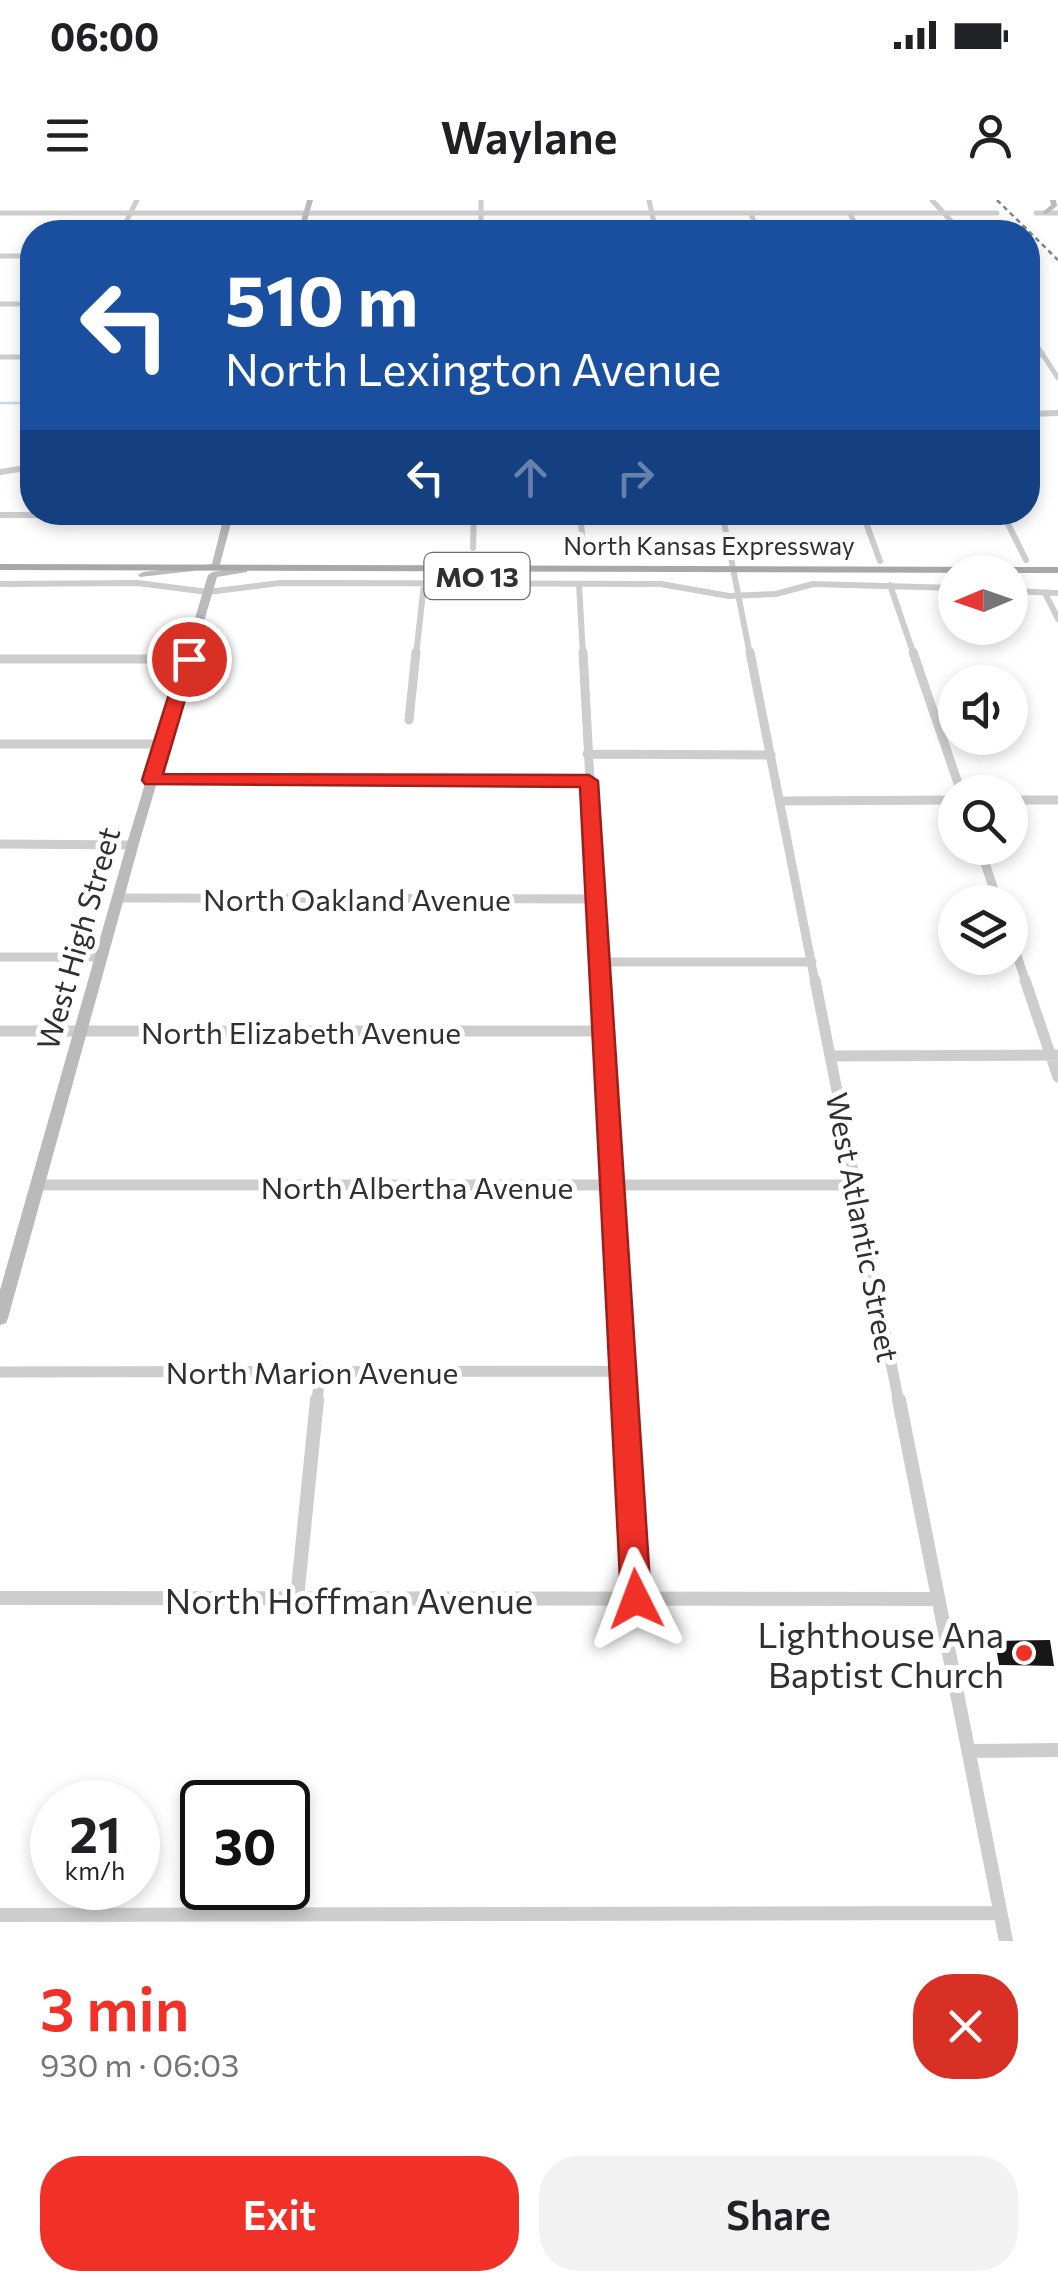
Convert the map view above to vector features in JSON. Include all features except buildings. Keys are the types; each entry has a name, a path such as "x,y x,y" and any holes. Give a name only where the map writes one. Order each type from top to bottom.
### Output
{"main road":[{"name":"North Kansas Expressway","path":"0,576 143,575 284,566 938,577"},
{"name":"North Kansas Expressway","path":"0,567 1058,570"},
{"path":"1028,578 1058,578"}],"street":[{"path":"44,213 52,200"},
{"path":"128,220 138,200"},
{"path":"305,220 310,200"},
{"path":"480,200 480,220"},
{"path":"649,200 653,220"},
{"path":"817,200 824,214"},
{"path":"932,200 953,220"},
{"path":"1040,213 1054,206 1053,200"},
{"path":"0,213 997,213"},
{"path":"1040,213 1058,213"},
{"path":"751,214 753,220"},
{"path":"850,214 853,220"},
{"path":"1040,350 1058,378"},
{"name":"West High Street","path":"0,1318 132,845 227,525"},
{"path":"473,548 474,525"},
{"path":"581,525 584,556"},
{"name":"West Atlantic Street","path":"725,525 1006,1941"},
{"path":"867,525 880,562"},
{"path":"1008,525 1024,555"},
{"path":"0,584 138,583 208,592 280,583 661,584 740,596 776,594 813,584 938,587"},
{"path":"410,720 424,584"},
{"path":"579,584 636,1599"},
{"path":"890,585 955,775"},
{"path":"1028,592 1058,594"},
{"path":"1045,593 1058,619"},
{"path":"0,658 189,659"},
{"path":"0,744 162,744"},
{"path":"587,754 771,755"},
{"path":"152,780 589,781"},
{"path":"781,801 938,800"},
{"path":"1028,800 1058,800"},
{"path":"0,844 132,845"},
{"name":"North Oakland Avenue","path":"118,898 596,899"},
{"path":"0,957 101,958"},
{"path":"599,962 812,962"},
{"path":"1024,975 1054,1055 1058,1077"},
{"name":"North Elizabeth Avenue","path":"0,1031 602,1031"},
{"path":"831,1056 1054,1055"},
{"name":"North Albertha Avenue","path":"38,1185 857,1185"},
{"path":"298,1598 320,1370"},
{"name":"North Marion Avenue","path":"0,1372 624,1371"},
{"name":"North Hoffman Avenue","path":"0,1598 938,1599"},
{"path":"969,1751 1058,1750"},
{"path":"0,1915 1000,1913"}],"waterway":[{"path":"0,403 20,403"}],"railway":[{"path":"997,200 1017,220"},
{"path":"1040,242 1058,260"}],"place":[{"name":"Lighthouse Ana Baptist Church","path":"1024,1653"}],"route":[{"path":"189,659 152,780 589,781 636,1599"}]}
